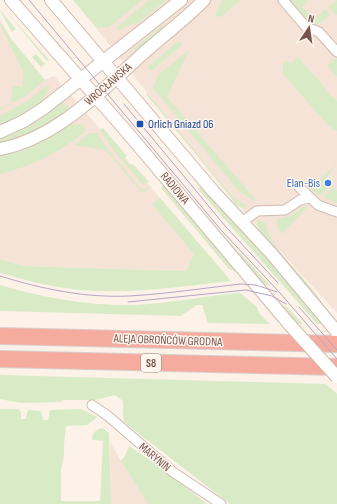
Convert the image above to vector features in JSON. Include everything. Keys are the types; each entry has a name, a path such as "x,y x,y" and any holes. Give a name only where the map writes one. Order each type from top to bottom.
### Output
{"highway":[{"name":"ALEJA OBROŃCÓW GRODNA","path":"0,336 337,344"},
{"name":"ALEJA OBROŃCÓW GRODNA","path":"0,359 337,367"}],"street":[{"name":"RADIOWA","path":"11,0 80,80 95,95 337,377"},
{"path":"51,0 213,191 242,222 334,329"},
{"name":"WROCŁAWSKA","path":"0,132 24,121 44,108 181,0"},
{"name":"WROCŁAWSKA","path":"0,149 17,145 40,134 75,112 204,0"},
{"path":"283,0 306,27 319,32 337,52"},
{"path":"299,187 309,198 323,207 337,212"},
{"path":"242,222 257,211 285,210 300,200 309,198"},
{"name":"MARYNIN","path":"92,405 108,416 173,472 222,504"}],"shaded area":[{"path":"74,0 337,0 337,313 225,191"},
{"path":"0,19 11,39 45,80 54,76 186,228 194,254 186,271 23,266 0,259"},
{"path":"110,442 121,461 148,504 111,504"}],"green space":[{"path":"73,0 142,0 108,28 96,27"},
{"path":"149,0 167,0 139,22 118,30 117,27"},
{"path":"222,0 241,0 221,17 215,16"},
{"path":"291,0 308,0 302,7 315,18 326,9 330,15 317,25 307,23 289,2"},
{"path":"337,0 337,14 336,15 328,7"},
{"path":"0,1 8,13 49,60 47,61 7,12"},
{"path":"0,11 16,29 12,32"},
{"path":"0,24 2,24 11,39 45,80 25,96 0,110 0,108 10,104 13,86 22,87 23,71"},
{"path":"164,24 165,26 136,52 133,49"},
{"path":"178,41 183,44 151,71 148,67"},
{"path":"189,50 167,97 256,200 253,200 239,191 153,88 158,75"},
{"path":"36,54 45,64 41,67 32,57"},
{"path":"298,57 315,77 316,76 331,97 332,96 337,101 337,131 329,126 283,74 283,64 287,60 290,64"},
{"path":"337,57 337,77 327,65"},
{"path":"46,86 50,86 42,102 28,113 0,127 0,116 24,103"},
{"path":"147,93 232,196 248,207 242,208 236,205 221,184 149,98 146,94"},
{"path":"60,99 69,108 53,120 36,129 0,144 0,136"},
{"path":"82,124 86,129 85,132 75,140 34,163 0,174 0,155 29,146 66,125"},
{"path":"103,128 127,156 124,159 130,165 133,164 149,182 142,184 111,147 100,130"},
{"path":"89,133 97,133 110,152 140,188 145,189 152,186 142,193 106,150 74,145"},
{"path":"337,164 322,183 328,189 318,195 310,188"},
{"path":"163,184 236,272 229,269 161,188"},
{"path":"202,186 236,222 322,324 317,324 198,189"},
{"path":"334,187 337,191 337,203 323,197"},
{"path":"160,198 231,281 147,290 96,291 48,285 0,273 0,259 23,266 186,271 194,254 152,204"},
{"path":"305,205 307,207 282,234 277,227 277,219 291,216"},
{"path":"258,220 266,223 268,232 273,242 309,285 323,305 259,230 257,226"},
{"path":"221,233 271,286 263,284"},
{"path":"0,285 33,294 67,300 85,303 119,305 149,304 240,293 257,307 259,313 270,324 208,323 202,305 197,305 181,316 0,311"},
{"path":"277,302 288,308 303,324 296,324"},
{"path":"0,375 326,384 337,394 337,504 230,504 124,422 123,401 115,395 95,400 64,400 60,402 21,403 0,399"},
{"path":"0,409 18,409 21,412 21,419 26,419 27,412 29,410 41,411 43,420 48,420 50,410 81,409 97,417 87,425 66,426 64,455 61,470 61,501 100,501 103,441 92,440 95,432 98,429 103,428 109,433 111,504 0,504"},
{"path":"129,446 160,467 207,504 148,504 121,461"}],"tram line":[{"path":"29,0 221,230 280,293 337,359"},
{"path":"124,104 226,227 278,283"},
{"path":"0,276 48,289 96,296 143,295 241,284 256,285 277,292"},
{"path":"128,302 246,290 272,296 286,304"},
{"path":"299,307 337,350"}],"place":[{"name":"Orlich Gniazd 06","path":"140,124"},
{"name":"Elan-Bis","path":"328,183"}]}
